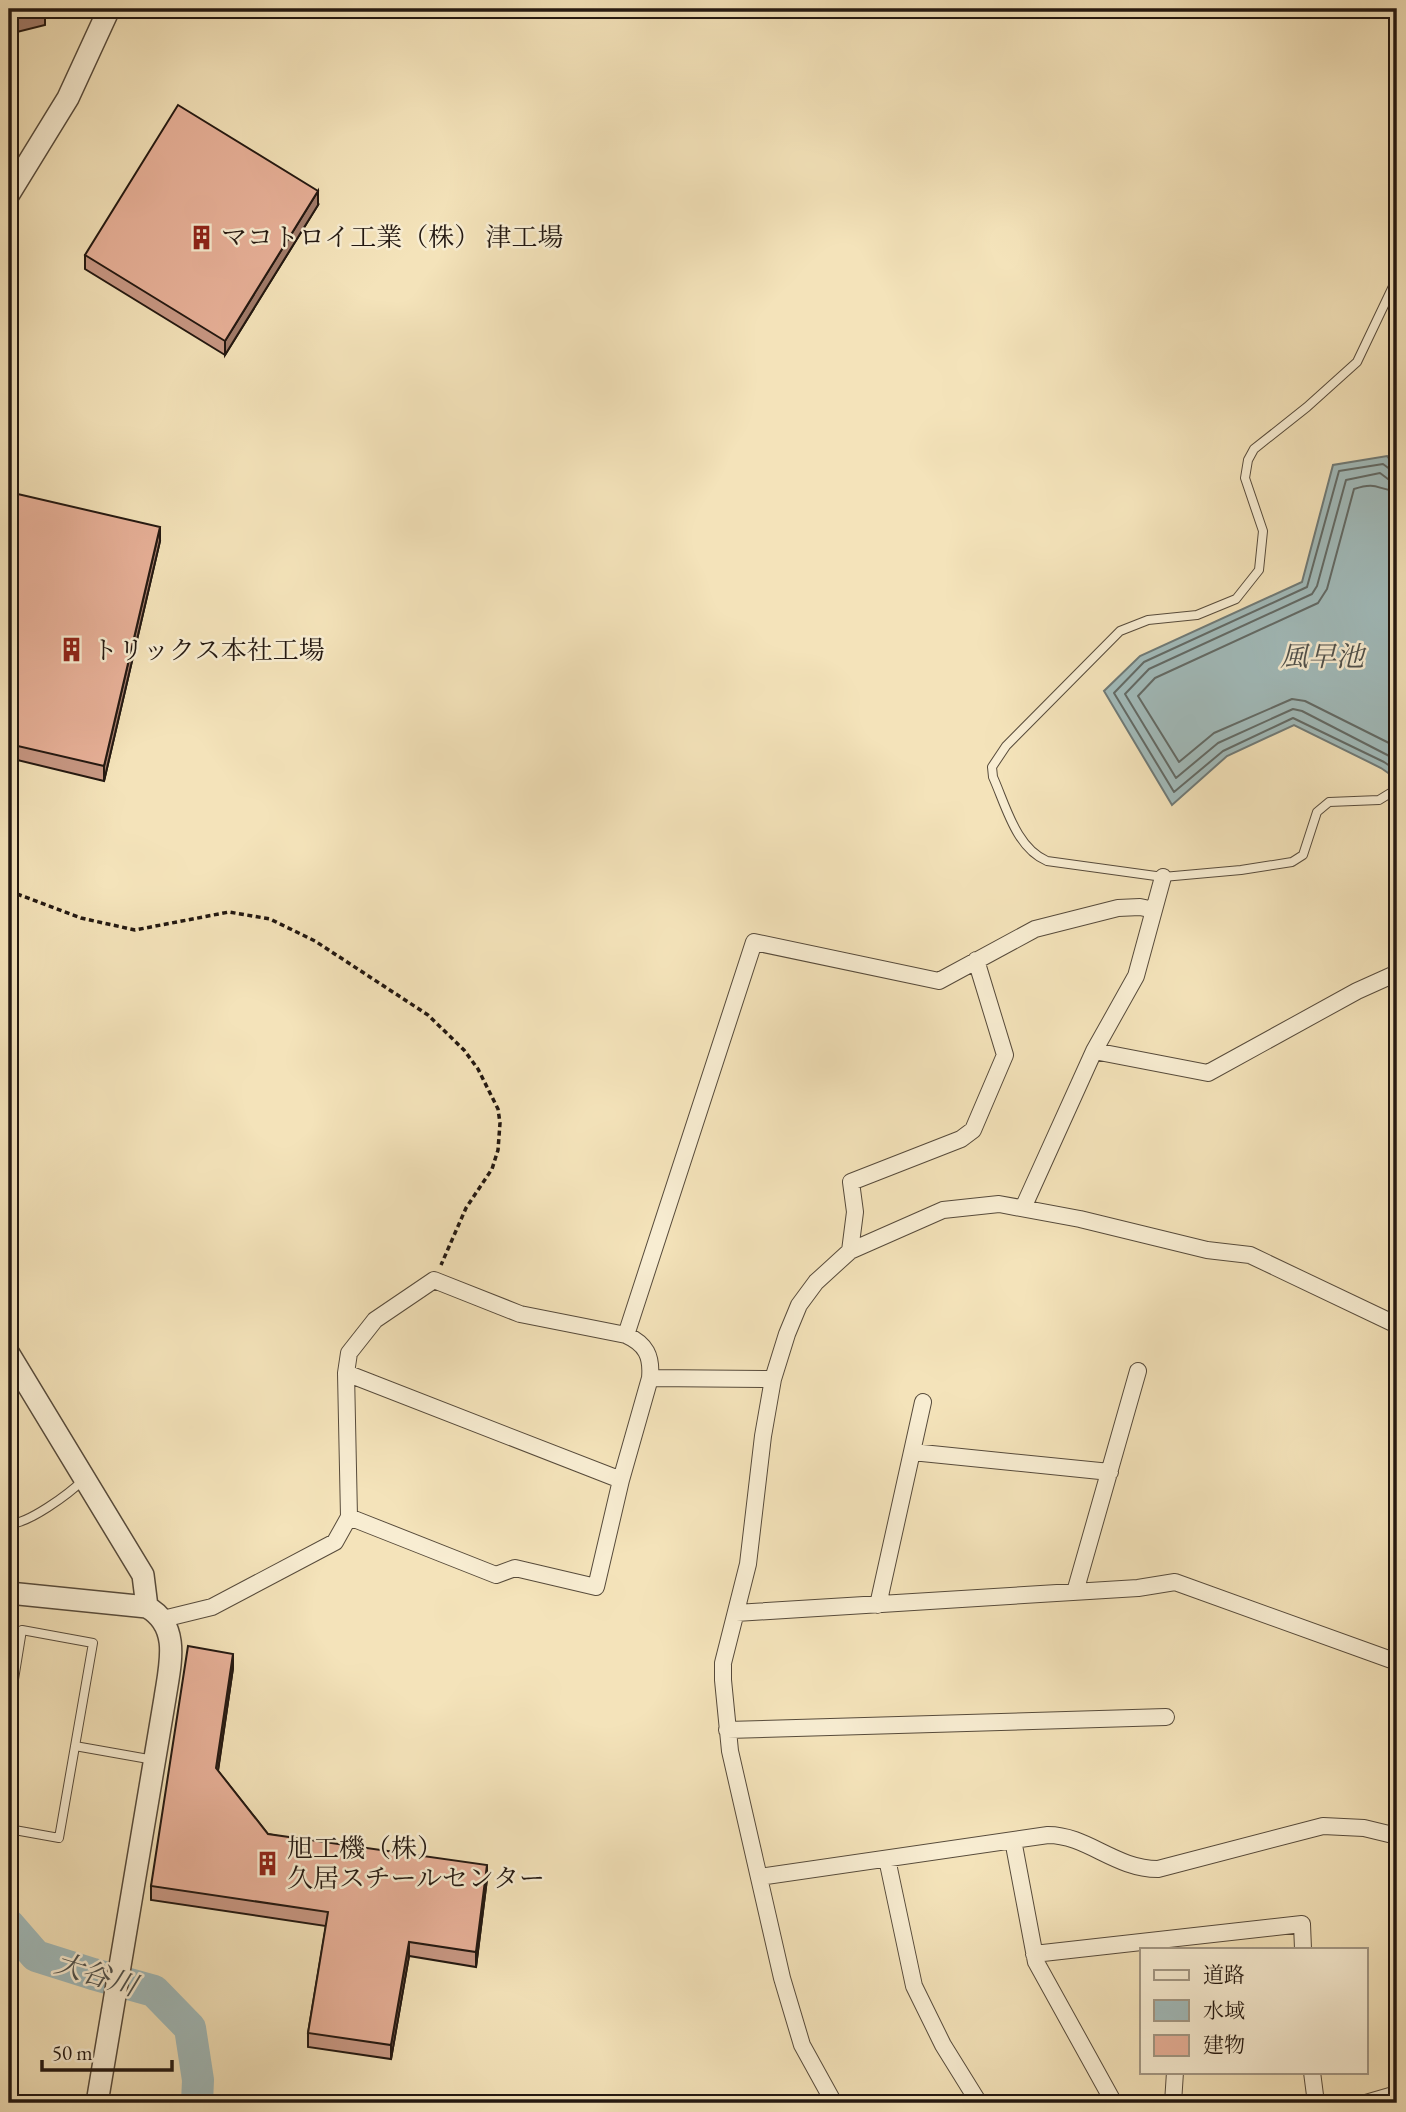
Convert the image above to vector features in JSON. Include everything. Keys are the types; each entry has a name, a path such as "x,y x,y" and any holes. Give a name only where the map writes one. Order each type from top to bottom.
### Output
{"street":[{"path":"9,194 68,97 109,9"},
{"path":"1023,1208 1094,1051 1136,976 1163,877"},
{"path":"625,1335 754,942 939,981 1035,929 1118,908 1140,907 1154,910"},
{"path":"850,1251 855,1212 851,1182 961,1139 972,1130 999,1073 1005,1055 976,960"},
{"path":"1094,1051 1208,1073 1397,972"},
{"path":"834,2103 802,2045 782,1978 727,1730 723,1664 748,1564 763,1436 773,1379 799,1306 816,1282 850,1251 943,1210 999,1204 1207,1250 1250,1255 1397,1325"},
{"path":"9,1593 155,1613 212,1607 335,1542 349,1517 346,1373 349,1353 375,1320 434,1280 520,1314 625,1335 638,1341 652,1360 650,1378 621,1480 596,1587 515,1568 496,1575 349,1517"},
{"path":"9,1354 143,1575 155,1613 168,1628 171,1639 171,1658 97,2103"},
{"path":"1075,1592 1138,1371"},
{"path":"346,1373 621,1480"},
{"path":"650,1378 773,1379"},
{"path":"877,1605 923,1402"},
{"path":"912,1452 1110,1472"},
{"path":"736,1613 1138,1588 1175,1582 1397,1662"},
{"path":"727,1730 1166,1717"},
{"path":"760,1877 1061,1835 1123,1864 1150,1869 1323,1826 1364,1828 1397,1836"},
{"path":"1013,1840 1036,1962 1114,2103"},
{"path":"887,1859 914,1986 943,2045 978,2103"},
{"path":"1034,1954 1182,1943 1302,1924 1303,1948"},
{"path":"1173,2103 1175,2074"},
{"path":"1312,2074 1316,2103"},
{"path":"1366,2103 1397,2094"}],"lane":[{"path":"1397,278 1357,362 1307,407 1254,449 1248,460 1245,478 1263,531 1259,570 1236,599 1197,615 1148,620 1120,631 1006,746 992,767 993,777 1021,840 1035,856 1047,861 1163,877 1292,862 1303,855 1317,812 1329,802 1378,800 1397,789"},
{"path":"9,1524 23,1520 53,1502 72,1490 85,1477"},
{"path":"9,1710 22,1630 93,1643 59,1838 9,1829"},
{"path":"75,1746 154,1760"}],"path":[{"path":"9,891 81,918 135,930 229,912 270,919 315,941 428,1016 464,1050 478,1069 498,1109 500,1123 498,1150 492,1169 466,1208 434,1280"}],"water":[{"name":"風早池","path":"1387,456 1397,468 1397,779 1381,768 1294,725 1227,756 1172,805 1104,691 1140,656 1302,582 1333,465"}],"building":[{"path":"9,9 45,9 45,11 9,20"},
{"name":"マコトロイ工業（株） 津工場","path":"178,105 318,191 225,341 85,255"},
{"name":"トリックス本社工場","path":"9,492 160,527 104,766 9,744"},
{"name":"旭工機（株） 久居スチールセンター","path":"188,1646 233,1654 216,1768 268,1834 487,1865 476,1952 409,1942 391,2045 308,2033 328,1912 151,1886"}],"waterway":[{"name":"大谷川","path":"9,1925 36,1956 154,1991 190,2028 198,2080 197,2103"}],"place":[{"name":"マコトロイ工業（株） 津工場","path":"201,237"},
{"name":"トリックス本社工場","path":"72,650"},
{"name":"旭工機（株） 久居スチールセンター","path":"267,1863"}]}
